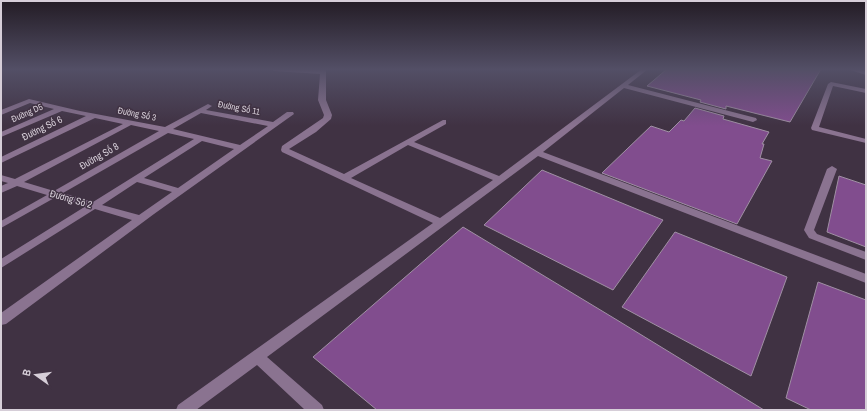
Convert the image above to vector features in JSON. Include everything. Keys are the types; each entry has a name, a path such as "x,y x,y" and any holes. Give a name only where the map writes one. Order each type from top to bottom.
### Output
{"street":[{"path":"322,88 322,100 328,115 327,119 285,148 285,150 441,223"},
{"path":"184,410 537,153 619,88"},
{"path":"630,88 753,120"},
{"path":"830,88 815,128 866,141"},
{"path":"852,88 866,91"},
{"name":"Đường Số 3","path":"1,113 29,101 93,116 167,130 241,148"},
{"name":"Đường D5","path":"1,135 60,109"},
{"name":"Đường Số 11","path":"204,109 274,125"},
{"name":"Đường Số 8","path":"1,225 204,109"},
{"path":"1,320 140,219 290,114"},
{"name":"Đường Số 6","path":"1,160 93,116"},
{"path":"344,178 443,122"},
{"path":"1,190 130,123"},
{"path":"1,264 200,138"},
{"path":"407,142 500,180"},
{"path":"537,153 866,279"},
{"path":"832,168 809,230 813,236 866,256"},
{"name":"Đương Sô 2","path":"1,178 140,219"},
{"path":"136,179 180,191"},
{"path":"257,357 316,410"}],"building":[{"path":"655,88 810,88 790,122 726,106 726,109 700,102 701,100"},
{"path":"695,108 724,116 723,119 769,132 762,144 764,144 760,158 772,161 737,224 602,173 651,126 669,132 681,120 684,121"},
{"path":"542,170 663,220 613,290 484,225"},
{"path":"839,176 866,185 866,247 827,232"},
{"path":"463,227 764,410 377,410 313,357"},
{"path":"675,232 787,277 751,376 622,307"},
{"path":"818,282 866,300 866,410 811,410 786,398"}]}
